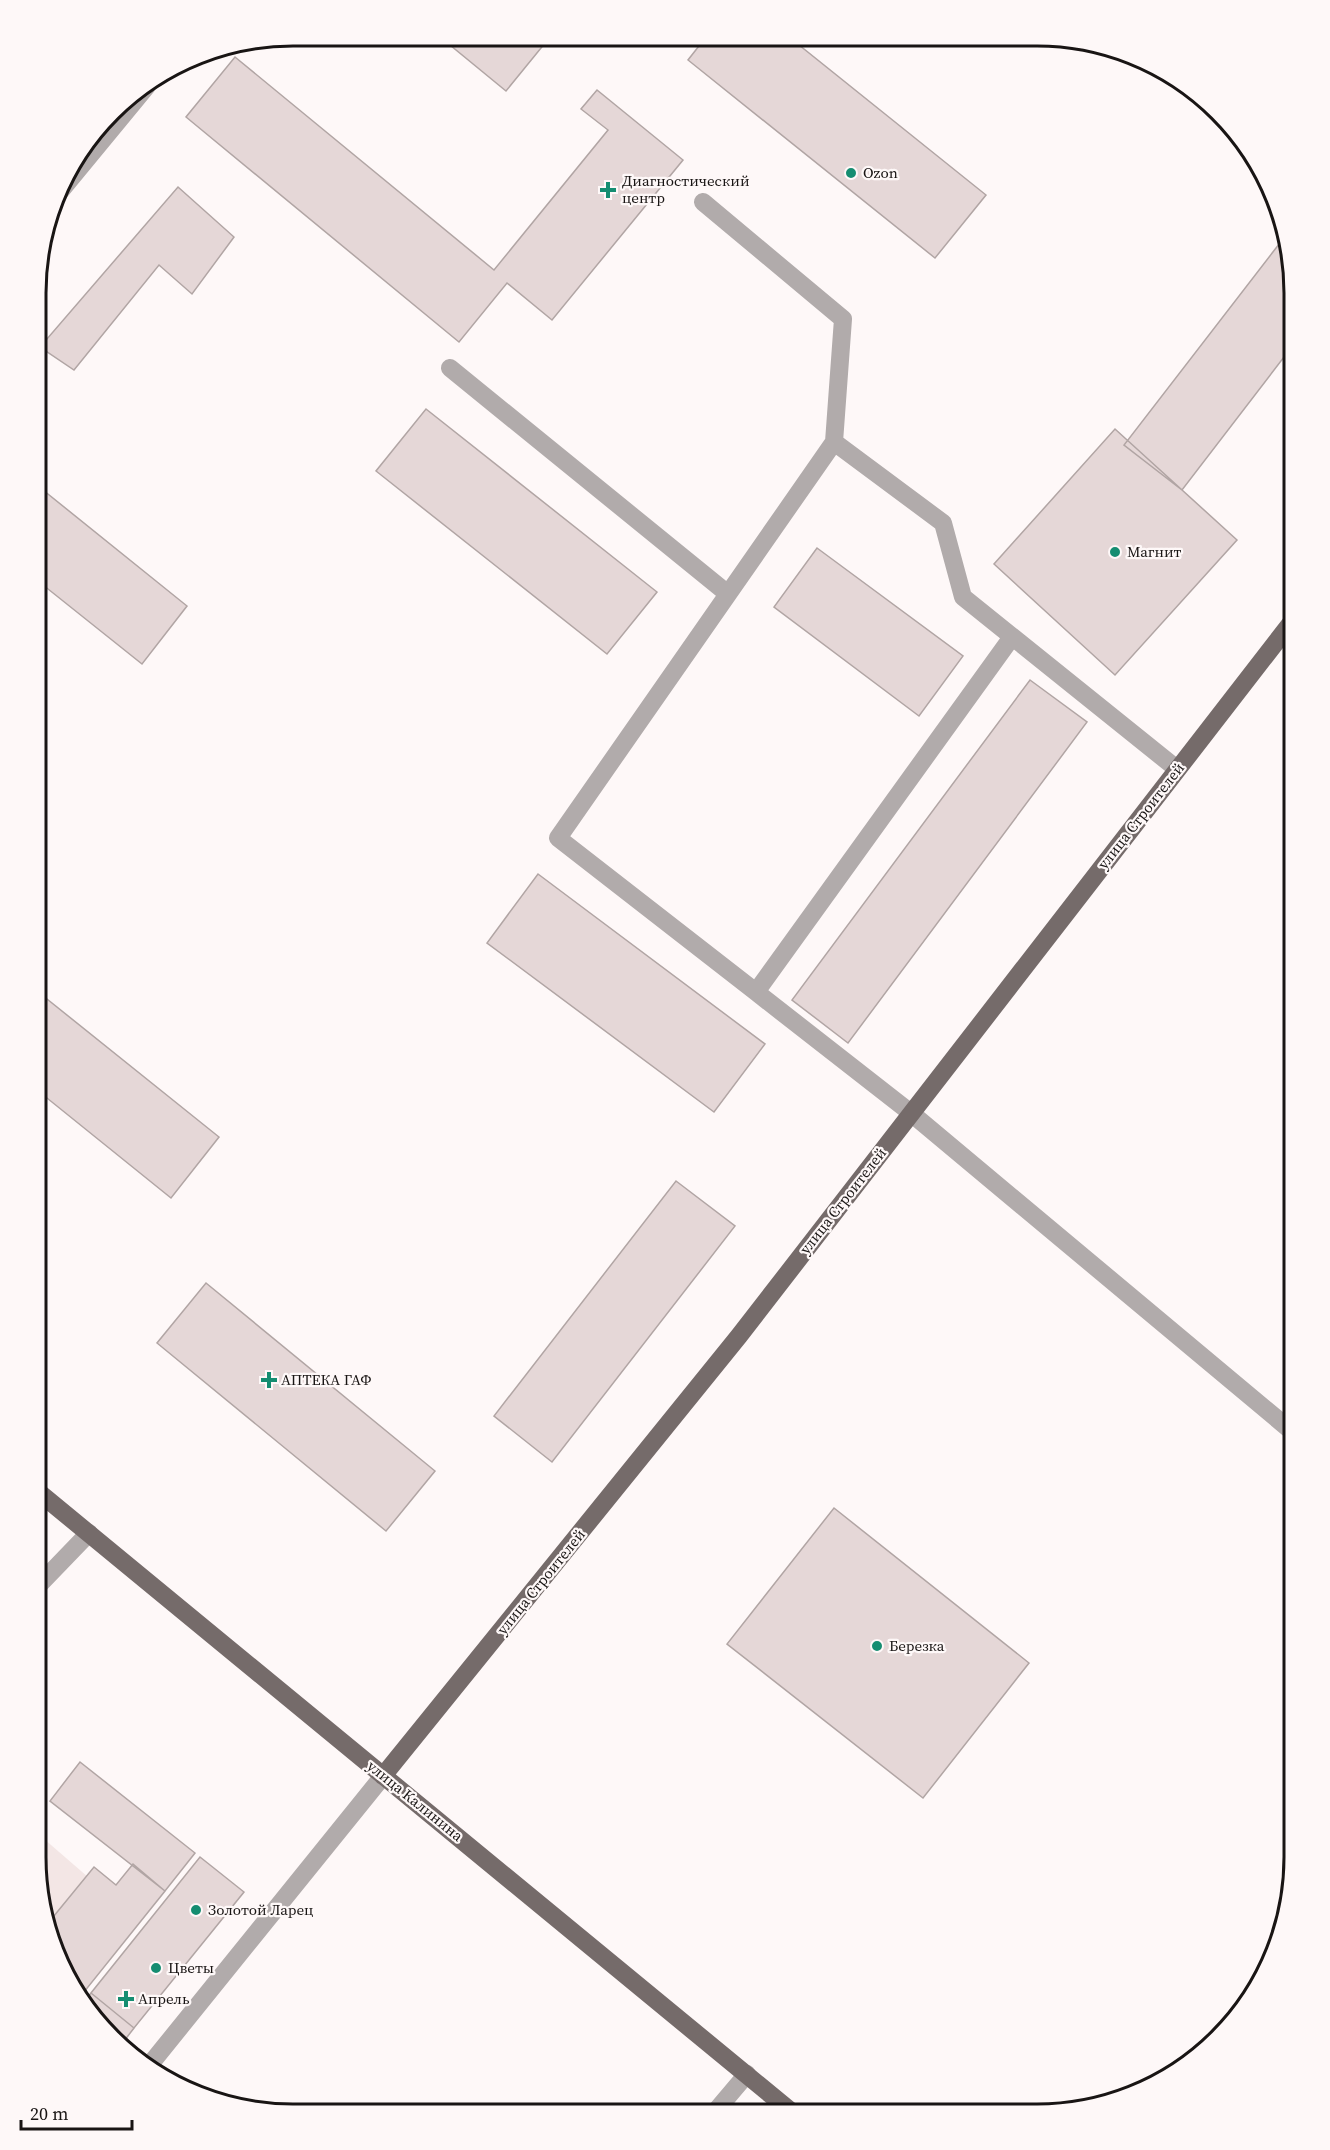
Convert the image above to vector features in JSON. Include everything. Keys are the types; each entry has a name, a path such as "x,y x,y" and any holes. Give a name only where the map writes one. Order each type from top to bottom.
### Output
{"main road":[{"name":"улица Строителей","path":"383,1776 739,1336 1284,632"},
{"name":"улица Калинина","path":"46,1498 782,2104"}],"street":[{"path":"85,161 122,116"},
{"path":"703,201 843,319 834,442 558,838 911,1113 1284,1425"},
{"path":"450,368 728,594"},
{"path":"834,442 943,523 963,597 1177,769"},
{"path":"756,992 1012,636"},
{"path":"46,1578 89,1533"},
{"path":"154,2060 383,1776"},
{"path":"722,2104 747,2074"}],"shaded area":[{"path":"46,1841 126,1910 76,1972 65,1951 51,1904"}],"building":[{"path":"451,46 543,46 506,91"},
{"path":"699,46 800,46 986,195 935,258 688,60"},
{"path":"235,57 494,270 608,130 581,109 597,90 683,160 552,320 507,283 459,342 186,117"},
{"path":"178,187 234,237 192,294 159,265 74,370 46,351 46,340"},
{"path":"1279,245 1284,294 1284,357 1182,490 1124,445"},
{"path":"426,409 657,592 607,654 376,471"},
{"name":"Магнит","path":"1115,429 1237,540 1115,675 994,564"},
{"path":"46,492 187,606 142,664 46,587"},
{"path":"817,548 963,656 919,716 774,607"},
{"path":"1030,680 1087,722 848,1043 792,1000"},
{"path":"538,874 765,1044 714,1112 487,943"},
{"path":"46,998 219,1137 171,1198 46,1097"},
{"path":"676,1181 735,1226 552,1462 494,1416"},
{"path":"206,1283 435,1471 386,1531 157,1343"},
{"path":"834,1508 1029,1663 923,1798 727,1644"},
{"path":"80,1762 195,1853 165,1891 50,1801"},
{"path":"200,1857 244,1892 134,2028 91,1993"},
{"path":"133,1864 165,1891 86,1990 65,1951 54,1916 94,1867 116,1885"},
{"path":"91,1993 134,2028 126,2038 108,2019 89,1995"}],"place":[{"name":"Ozon","path":"851,173"},
{"name":"Диагностический центр","path":"608,190"},
{"name":"Магнит","path":"1115,552"},
{"name":"АПТЕКА ГАФ","path":"269,1380"},
{"name":"Березка","path":"877,1646"},
{"name":"Золотой Ларец","path":"196,1910"},
{"name":"Цветы","path":"156,1968"},
{"name":"Апрель","path":"126,1999"}]}
